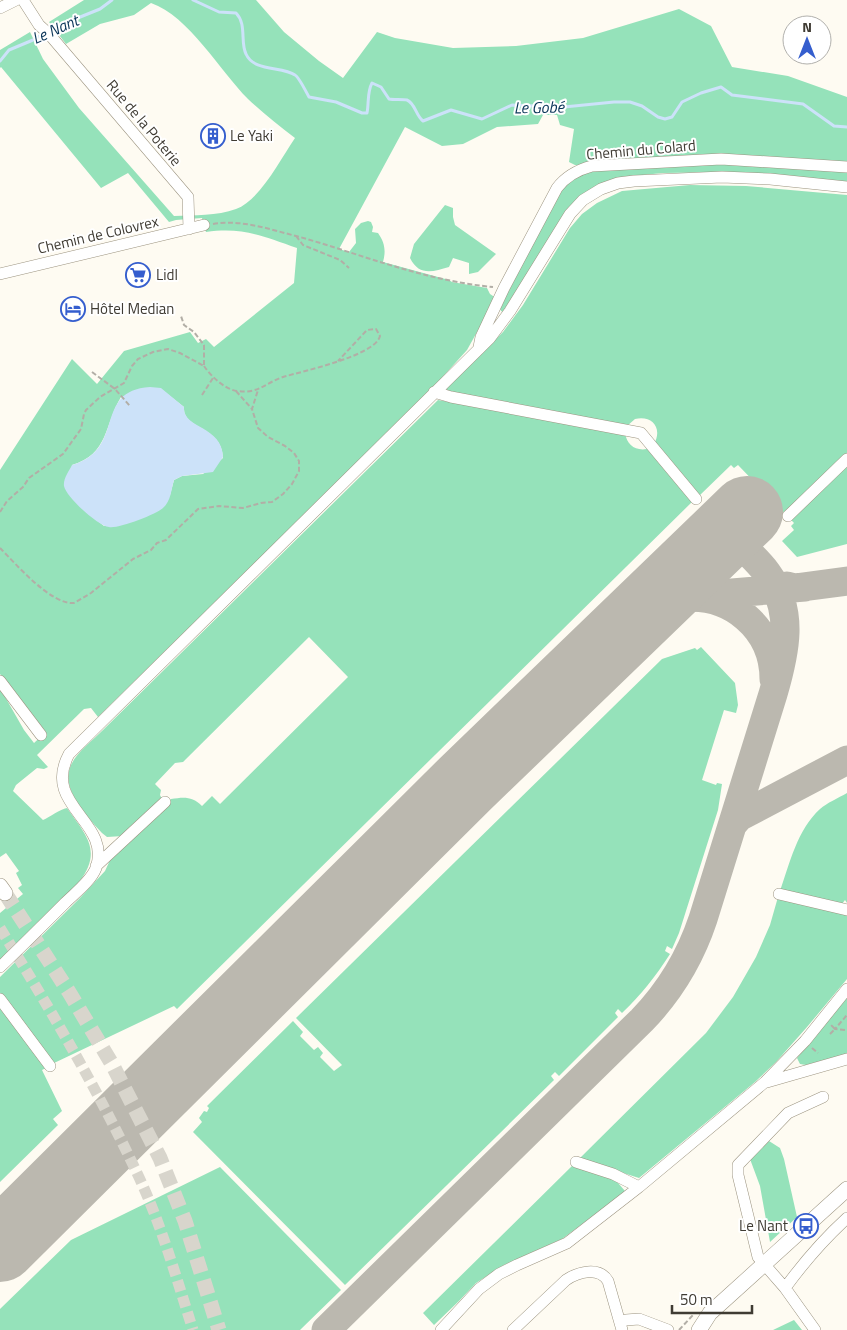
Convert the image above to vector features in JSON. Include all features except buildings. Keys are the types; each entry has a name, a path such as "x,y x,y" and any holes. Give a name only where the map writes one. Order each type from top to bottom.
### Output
{"main road":[{"path":"692,1330 847,1189"},
{"path":"699,1330 710,1313"}],"street":[{"name":"Rue de la Poterie","path":"23,0 39,25 54,40 188,197 189,229"},
{"name":"Chemin du Colard","path":"478,349 481,337 504,288 557,188 563,180 584,168 619,164 722,159 847,167"},
{"path":"0,967 80,888 93,874 96,866 99,856 96,840 69,802 64,790 61,772 69,754 490,338 510,311 570,214 583,200 601,189 618,183 634,181 722,177 770,179 847,187"},
{"name":"Chemin de Colovrex","path":"0,274 204,225"},
{"path":"434,392 451,397 641,433 696,499"},
{"path":"788,516 847,458"},
{"path":"0,681 41,735"},
{"path":"96,866 165,802"},
{"path":"779,894 847,910"},
{"path":"448,1328 478,1288 517,1265 567,1244 639,1188 765,1082 805,1041 847,989"},
{"path":"0,999 50,1066"},
{"path":"765,1082 847,1059"},
{"path":"814,1330 785,1288 758,1256 738,1175 738,1165 788,1113 823,1097"},
{"path":"576,1162 613,1174 639,1188"},
{"path":"785,1288 807,1258 847,1218"},
{"path":"513,1330 566,1280 588,1271 605,1275 624,1325 639,1319 668,1330"}],"path":[{"path":"204,225 227,222 242,223 296,236 401,268 449,280 488,286"},
{"path":"296,236 303,245 340,260 349,268"},
{"path":"181,316 184,325 194,332 204,345 204,366"},
{"path":"236,391 258,390 275,380 338,361 376,343 380,336 376,329 367,330 338,361"},
{"path":"0,512 7,501 23,487 29,478 63,454 81,429 86,410 100,397 124,384 132,366 138,359 168,349 180,353 204,366 213,378 236,391 252,409"},
{"path":"92,372 115,389 130,406"},
{"path":"202,394 213,378"},
{"path":"0,548 52,596 63,602 74,603 91,593 133,559 151,550 157,543 166,540 198,509 219,506 244,508 272,502 283,494 297,477 300,467 294,453 262,432 254,420 252,409 258,390"},
{"path":"845,1030 835,1029 847,1014"}],"green space":[{"path":"84,0 256,0 284,32 343,78 377,32 395,38 453,48 516,46 583,38 679,9 711,26 732,67 788,76 847,97 847,164 575,165 569,162 574,129 560,125 557,115 543,115 538,124 497,127 463,144 442,146 405,127 339,249 349,252 356,243 355,229 361,223 368,221 371,222 373,227 372,232 378,233 382,240 385,251 383,262 452,282 487,288 490,294 496,298 467,350 429,392 98,717 91,708 84,709 37,755 48,767 44,769 37,768 16,785 13,791 43,820 67,808 89,844 91,852 90,861 79,882 0,961 0,913 23,894 18,888 22,885 16,873 19,871 6,853 0,857 0,688 24,730 34,743 46,732 0,674 0,470 72,359 97,384 124,351 190,332 198,343 206,339 214,347 294,283 297,248 263,236 242,232 206,232 202,218 169,222 128,173 101,188 0,68 0,50 30,32 43,59 79,108 174,216 205,215 236,209 245,204 261,188 295,138 248,99 203,45 178,20 165,10 151,3 134,15 100,24 66,44 49,22","holes":["161,389 184,407 185,414 189,420 216,439 221,447 223,458 203,474 182,476 174,480 170,495 104,526 83,509 72,465 93,454 99,446 121,397"]},
{"path":"683,163 847,170 847,182 731,172 663,173 622,177 573,203 565,212 528,275 503,312 501,311 500,308 562,187 582,172"},
{"path":"690,185 746,186 847,195 847,544 797,557 782,541 794,530 791,526 794,523 738,465 734,468 731,465 699,496 654,444 657,433 656,428 651,421 646,419 635,419 627,426 447,393 447,388 503,332 523,305 570,228 582,214 597,203 622,191"},
{"path":"445,205 453,208 455,225 496,254 478,272 469,274 469,263 453,258 449,267 432,271 422,270 410,258 414,244"},
{"path":"438,400 625,433 632,446 639,449 647,449 693,501 177,1009 174,1006 52,1064 0,996 0,977 79,899 105,871 111,858 171,799 188,798 195,800 202,806 212,796 220,804 348,677 309,637 183,762 175,763 155,784 161,790 160,795 162,799 123,836 107,837 83,811 69,784 71,765 86,746"},
{"path":"701,647 735,683 738,705 736,713 724,710 702,780 716,785 717,783 722,784 718,810 679,933 672,949 667,946 665,951 670,954 648,985 629,1006 622,1013 618,1009 615,1013 618,1017 559,1076 555,1072 551,1076 554,1080 345,1285 193,1132 202,1122 199,1118 204,1111 207,1112 209,1108 207,1106 293,1021 303,1032 300,1036 314,1050 318,1047 323,1053 320,1057 334,1071 342,1065 296,1018 662,659 695,648 697,650"},
{"path":"847,793 847,903 845,900 842,904 780,891 795,847 805,827 820,809"},
{"path":"778,897 847,914 847,979 776,1062 755,1082 639,1178 579,1159 706,1033 733,997 756,957 770,925"},
{"path":"847,997 847,1054 806,1065 800,1064 797,1058"},
{"path":"0,1007 46,1068 42,1070 62,1111 53,1119 58,1125 0,1182"},
{"path":"769,1141 780,1148 797,1217 770,1242 760,1186 750,1159"},
{"path":"573,1165 612,1176 625,1191 624,1193 562,1239 504,1265 476,1283 434,1325 423,1313"},
{"path":"220,1167 341,1290 300,1330 0,1330 0,1309 71,1240"},
{"path":"794,1320 802,1330 773,1330"}],"water":[{"path":"150,387 161,388 184,407 185,414 189,420 216,439 221,447 223,457 213,472 182,476 174,480 168,502 159,511 128,524 109,527 98,522 76,504 66,491 64,481 72,465 89,457 99,447 106,434 114,409 121,399 132,391"}],"waterway":[{"name":"Le Nant","path":"0,61 9,50 33,40 53,28 100,9 112,0"},
{"name":"Le Gobé","path":"193,0 219,12 236,13 241,22 244,49 250,60 255,64 289,72 297,76 309,97 336,102 362,113 367,113 372,83 381,87 389,99 407,100 410,102 423,121 451,110 482,119 512,105 564,107 614,102 630,102 642,106 658,117 665,119 672,117 682,102 701,93 721,87 732,95 803,104 834,126 847,127"}],"taxiway":[{"path":"326,1330 642,1020 671,985 686,960 703,919 773,694 784,648 784,617 776,587 758,562 727,532"},
{"path":"787,586 795,588 847,581"},
{"path":"708,595 805,587"},
{"path":"639,617 654,607 675,599 699,598 717,601 732,608 758,630 766,644 772,661 774,679"},
{"path":"733,824 739,817 847,760"}],"runway":[{"path":"0,1246 465,784 747,512"}],"tunnel":[{"path":"5,893 69,992 112,1064 160,1158 185,1221 219,1330"},
{"path":"0,928 72,1048 122,1141 146,1192 161,1231 193,1330"}],"place":[{"name":"Le Yaki","path":"213,136"},
{"name":"Lidl","path":"138,275"},
{"name":"Hôtel Median","path":"73,309"},
{"name":"Le Nant","path":"806,1226"}]}
